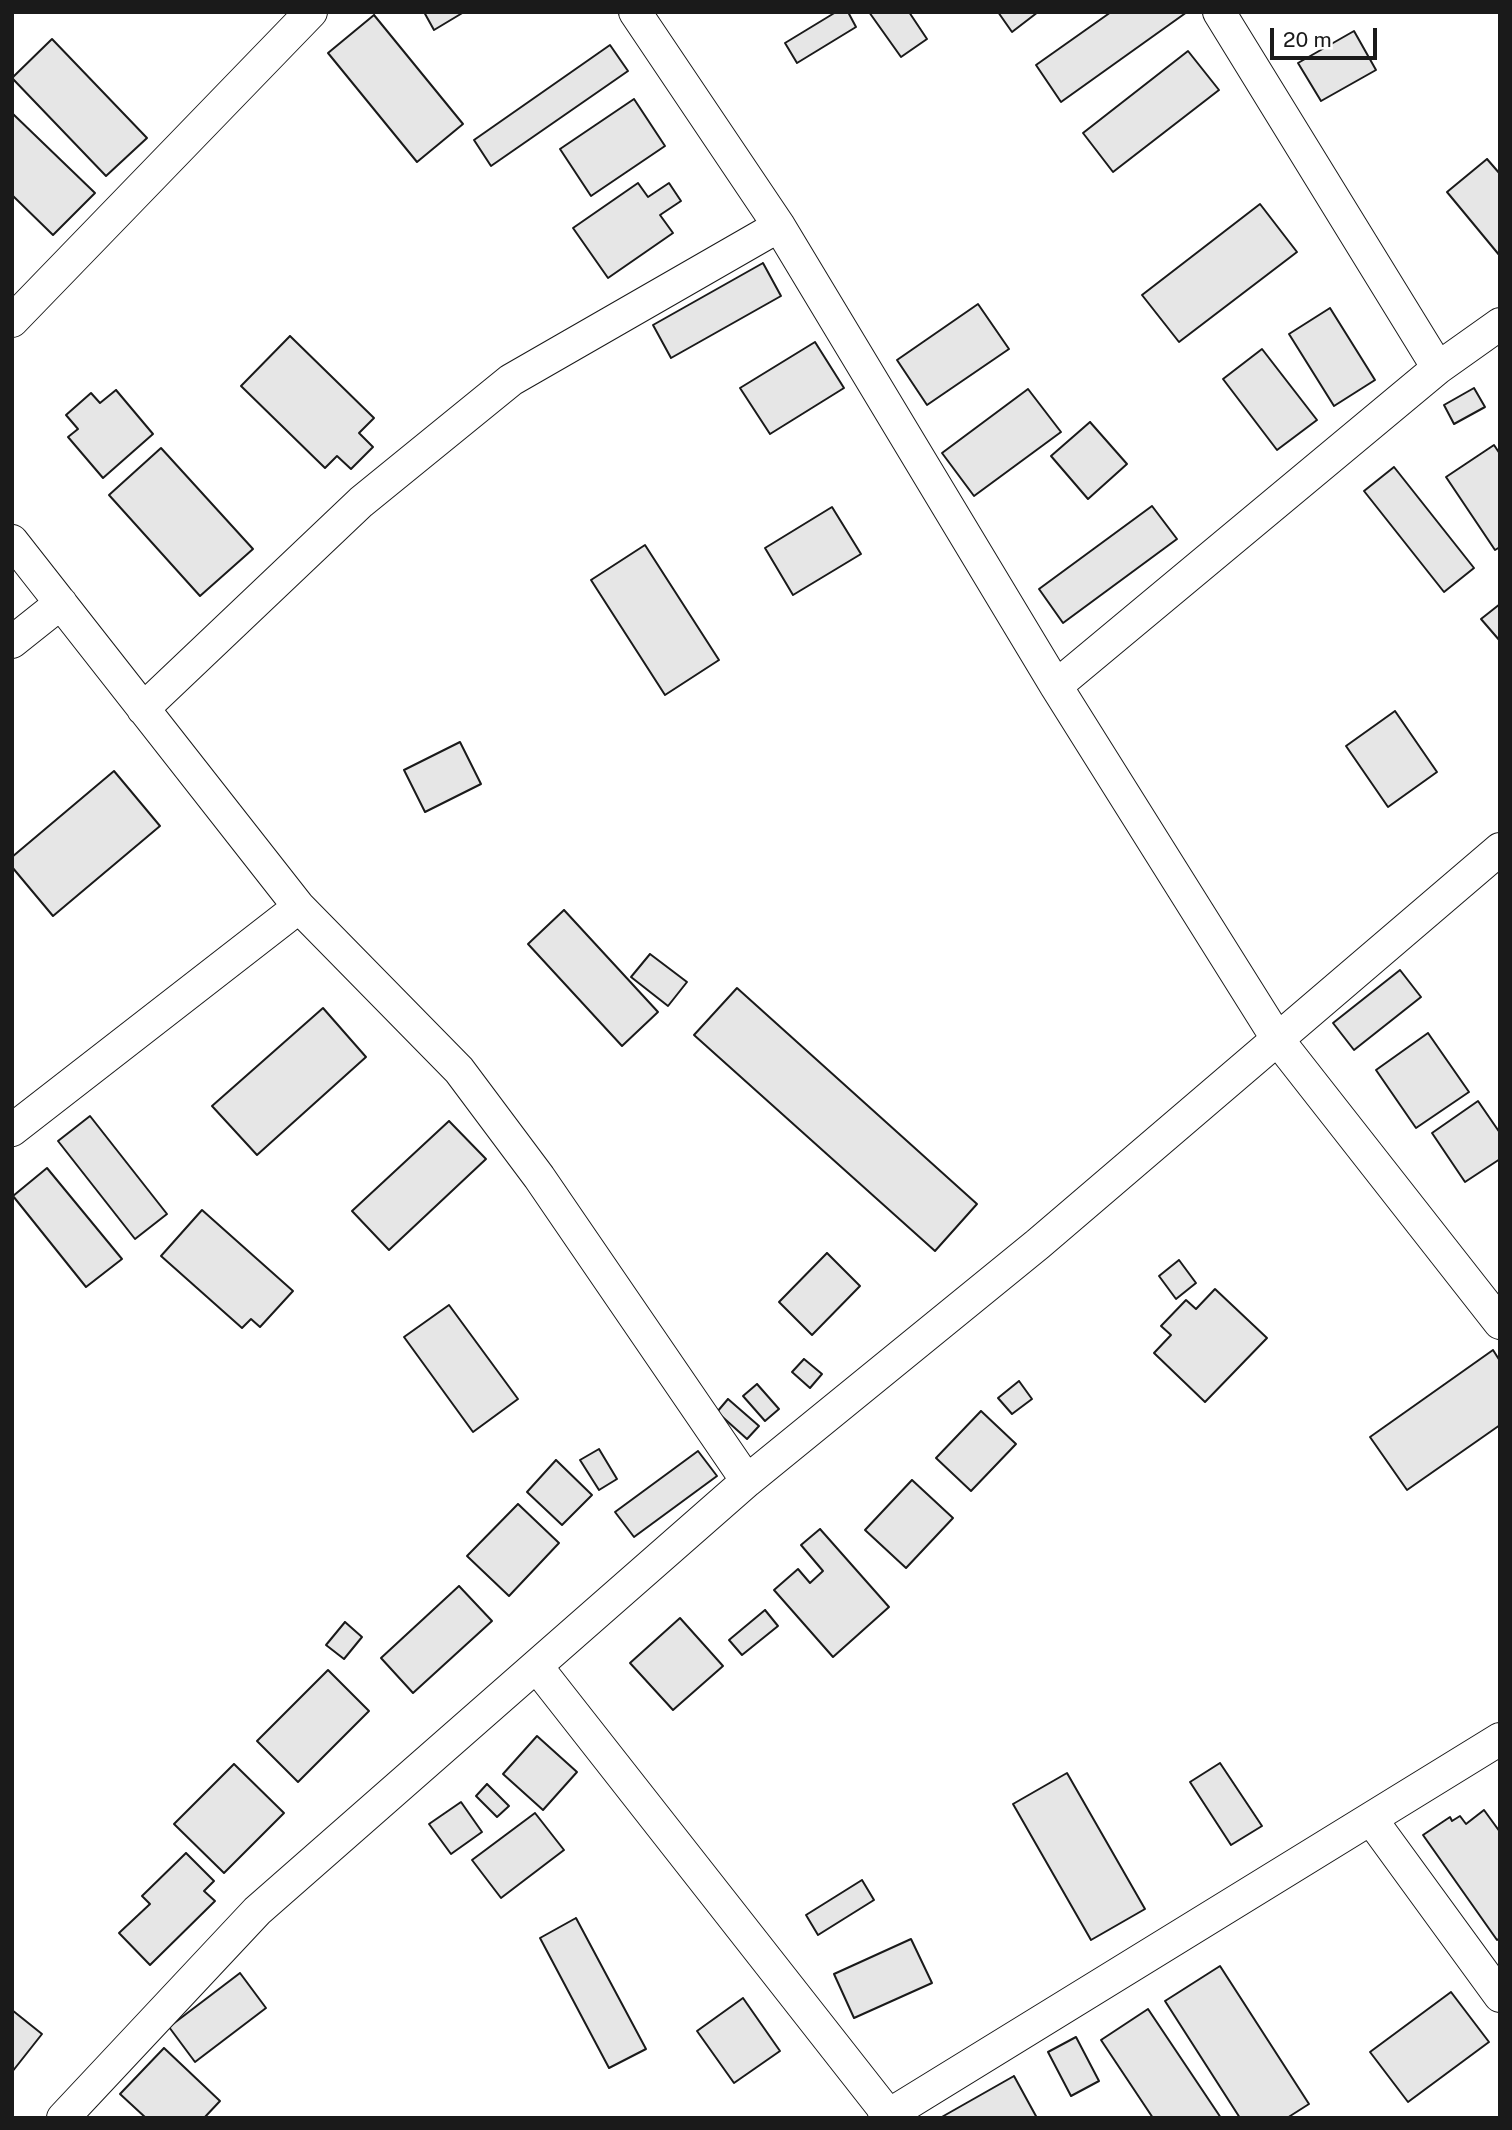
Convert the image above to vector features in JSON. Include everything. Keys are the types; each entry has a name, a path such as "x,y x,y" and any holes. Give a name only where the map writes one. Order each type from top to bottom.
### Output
{"street":[{"path":"12,321 311,12"},
{"path":"635,12 779,226 1056,686 1278,1040 1500,1323"},
{"path":"1219,12 1438,368"},
{"path":"143,709 361,502 511,380 779,226"},
{"path":"1056,686 1438,368 1500,324"},
{"path":"12,541 299,907 459,1070 539,1177 747,1481"},
{"path":"12,642 61,603"},
{"path":"63,2118 257,1911 747,1481 1038,1244 1500,849"},
{"path":"12,1130 299,907"},
{"path":"537,1667 888,2116 1500,1739"},
{"path":"1371,1819 1500,1996"}],"building":[{"path":"424,12 464,12 434,30"},
{"path":"836,12 848,12 856,27 797,63 785,43"},
{"path":"869,12 909,12 927,39 901,57"},
{"path":"998,12 1038,12 1012,32"},
{"path":"1111,12 1187,12 1061,102 1036,65"},
{"path":"374,15 463,124 417,162 328,53"},
{"path":"1354,31 1376,70 1321,101 1298,63"},
{"path":"52,39 147,138 106,176 12,78"},
{"path":"610,45 628,71 491,166 474,140"},
{"path":"1188,51 1219,90 1113,172 1083,133"},
{"path":"634,99 665,146 591,196 560,149"},
{"path":"12,113 95,193 53,235 12,195"},
{"path":"1487,159 1500,174 1500,256 1447,192"},
{"path":"638,183 648,197 669,183 681,201 660,215 673,233 608,278 573,228"},
{"path":"1260,204 1297,252 1179,342 1142,295"},
{"path":"763,263 781,296 671,358 653,325"},
{"path":"978,304 1009,349 927,405 897,360"},
{"path":"1330,308 1375,380 1334,406 1289,334"},
{"path":"290,336 374,418 359,433 373,447 351,469 337,456 325,468 241,386"},
{"path":"815,342 844,388 770,434 740,388"},
{"path":"1262,349 1317,420 1277,450 1223,379"},
{"path":"1474,388 1485,407 1454,424 1444,405"},
{"path":"1028,389 1061,432 974,496 942,453"},
{"path":"116,390 153,434 103,478 68,437 78,429 66,415 91,393 100,403"},
{"path":"1090,422 1127,464 1088,499 1051,456"},
{"path":"1494,445 1500,454 1500,547 1495,550 1446,477"},
{"path":"161,448 253,549 200,596 109,495"},
{"path":"1394,467 1474,568 1444,592 1364,491"},
{"path":"1152,506 1177,539 1063,623 1039,589"},
{"path":"832,507 861,554 793,595 765,548"},
{"path":"645,545 719,660 665,695 591,580"},
{"path":"1500,604 1500,641 1481,619"},
{"path":"1395,711 1437,772 1388,807 1346,746"},
{"path":"460,742 481,784 425,812 404,770"},
{"path":"114,771 160,826 53,916 12,867 12,857"},
{"path":"564,910 658,1012 622,1046 528,944"},
{"path":"650,954 687,982 668,1006 631,977"},
{"path":"1400,970 1421,997 1354,1050 1333,1023"},
{"path":"737,988 977,1204 935,1251 694,1035"},
{"path":"323,1008 366,1057 257,1155 212,1106"},
{"path":"1428,1033 1469,1092 1416,1128 1376,1070"},
{"path":"1478,1101 1500,1133 1500,1159 1465,1182 1432,1133"},
{"path":"90,1116 167,1214 135,1239 58,1141"},
{"path":"449,1121 486,1159 389,1250 352,1211"},
{"path":"47,1168 122,1259 86,1287 13,1196"},
{"path":"202,1210 293,1291 260,1327 251,1319 242,1328 161,1256"},
{"path":"827,1253 860,1286 812,1335 779,1302"},
{"path":"1179,1260 1196,1283 1176,1299 1159,1276"},
{"path":"1215,1289 1267,1338 1205,1402 1154,1353 1171,1335 1161,1326 1186,1300 1196,1309"},
{"path":"449,1305 518,1399 473,1432 404,1337"},
{"path":"1493,1350 1500,1361 1500,1425 1407,1490 1370,1437"},
{"path":"804,1359 822,1374 810,1388 792,1372"},
{"path":"1019,1381 1032,1399 1012,1414 998,1398"},
{"path":"757,1384 779,1409 765,1421 743,1396"},
{"path":"728,1399 759,1426 747,1439 717,1412"},
{"path":"981,1411 1016,1444 971,1491 936,1458"},
{"path":"599,1449 617,1479 599,1490 580,1460"},
{"path":"698,1451 717,1476 634,1537 615,1512"},
{"path":"556,1460 592,1495 562,1525 527,1492"},
{"path":"912,1480 953,1518 906,1568 865,1530"},
{"path":"518,1504 559,1543 509,1596 467,1556"},
{"path":"820,1529 889,1607 833,1657 774,1590 798,1569 810,1583 823,1571 801,1545"},
{"path":"459,1586 492,1621 413,1693 381,1658"},
{"path":"765,1610 778,1626 742,1655 729,1640"},
{"path":"680,1618 723,1666 673,1710 630,1663"},
{"path":"345,1622 362,1637 344,1659 326,1645"},
{"path":"328,1670 369,1711 298,1782 257,1741"},
{"path":"537,1736 577,1772 543,1810 503,1774"},
{"path":"1220,1763 1262,1826 1231,1845 1190,1782"},
{"path":"234,1764 284,1813 224,1873 174,1824"},
{"path":"1067,1773 1145,1909 1091,1940 1013,1804"},
{"path":"487,1784 509,1806 497,1817 476,1796"},
{"path":"461,1802 482,1832 451,1854 429,1824"},
{"path":"1484,1810 1500,1832 1500,1938 1497,1940 1423,1835 1450,1817 1452,1821 1460,1816 1466,1824"},
{"path":"535,1813 564,1850 501,1898 472,1860"},
{"path":"186,1853 214,1881 204,1891 215,1901 150,1965 119,1933 150,1904 142,1896"},
{"path":"862,1880 874,1900 818,1935 806,1915"},
{"path":"576,1918 646,2049 609,2068 540,1938"},
{"path":"911,1939 932,1983 854,2018 834,1974"},
{"path":"1220,1966 1309,2104 1287,2118 1240,2118 1165,2001"},
{"path":"240,1973 266,2008 195,2062 169,2027"},
{"path":"1451,1992 1489,2042 1408,2102 1370,2052"},
{"path":"743,1998 780,2051 734,2083 697,2031"},
{"path":"1148,2009 1221,2118 1153,2118 1101,2040"},
{"path":"12,2010 42,2034 12,2072"},
{"path":"1076,2037 1099,2081 1071,2096 1048,2052"},
{"path":"164,2048 220,2101 204,2118 146,2118 120,2094"},
{"path":"1014,2076 1037,2118 940,2118"}]}
